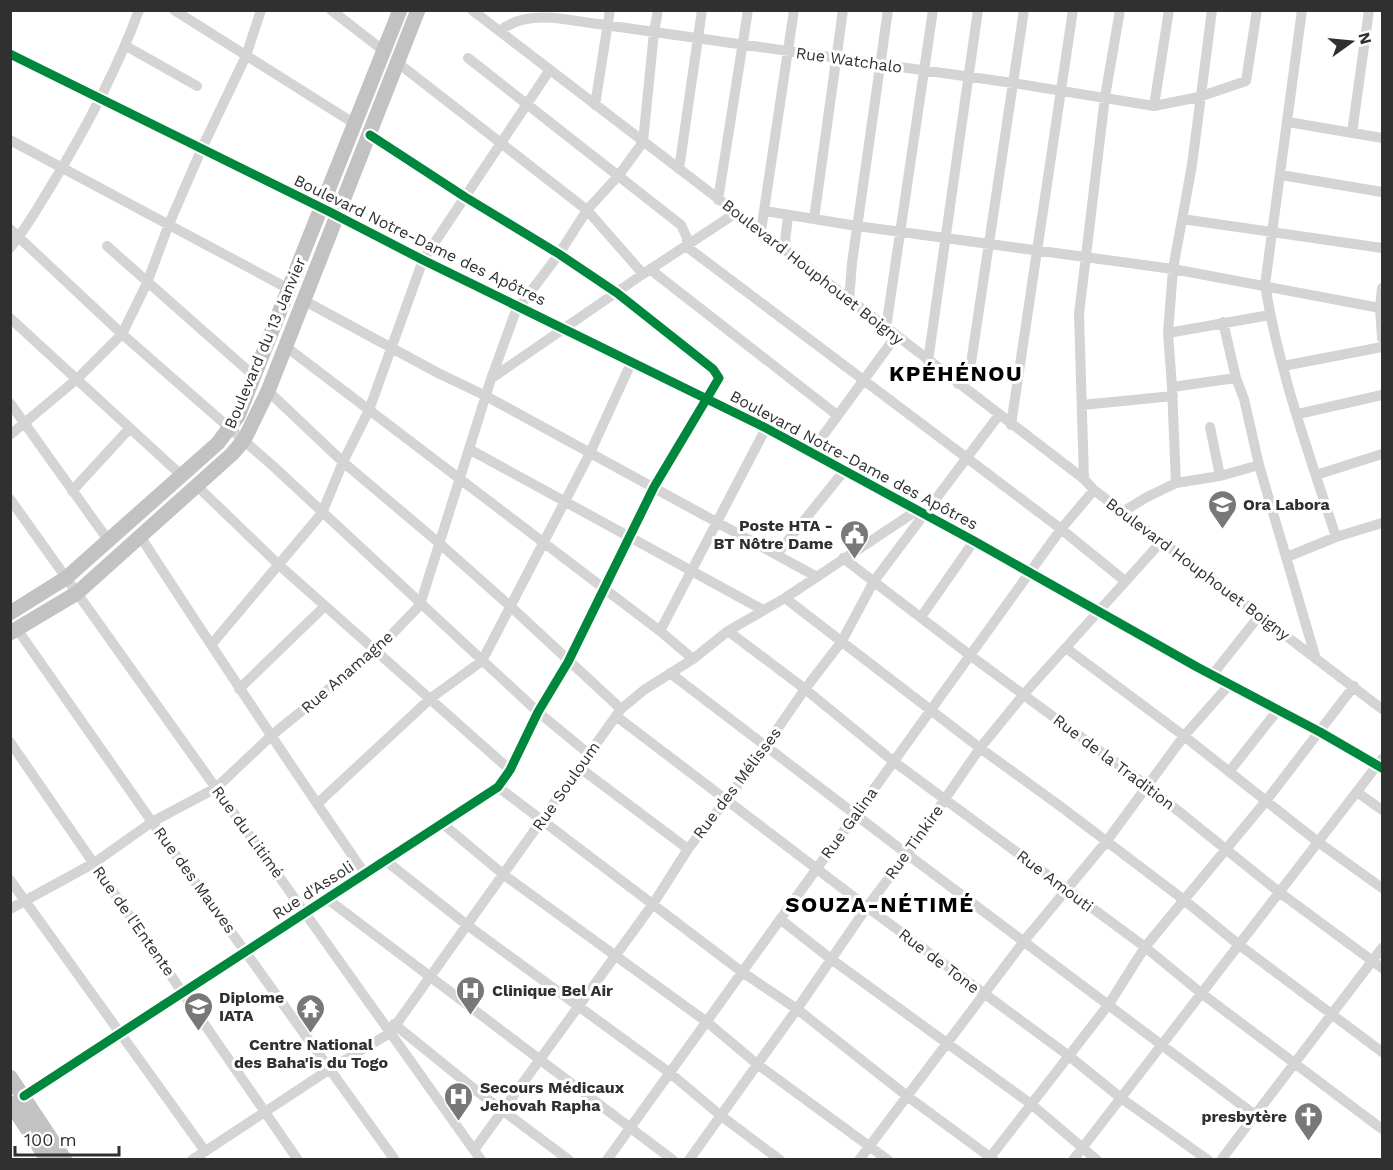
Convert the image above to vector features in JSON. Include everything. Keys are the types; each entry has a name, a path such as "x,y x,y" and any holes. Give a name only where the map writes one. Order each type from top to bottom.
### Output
{"highway":[{"name":"Boulevard du 13 Janvier","path":"10,613 66,578 218,443 238,416 400,10"},
{"name":"Boulevard du 13 Janvier","path":"14,631 77,593 232,454 244,440 268,391 418,10"},
{"path":"10,1077 17,1100 48,1160"},
{"path":"17,1100 65,1160"}],"street":[{"path":"10,248 20,237 62,168 101,98 126,46 139,10"},
{"path":"10,435 77,379 122,334 147,283 169,224 202,148 246,56 261,10"},
{"path":"332,10 384,51"},
{"name":"Boulevard Houphouet Boigny","path":"472,10 1084,479 1094,490 1124,511 1161,542 1383,709"},
{"path":"595,105 610,10"},
{"path":"643,142 658,10"},
{"path":"679,169 702,10"},
{"path":"718,200 748,10"},
{"path":"761,231 794,10"},
{"path":"814,219 843,10"},
{"path":"849,300 857,226 888,10"},
{"path":"886,328 933,10"},
{"path":"928,361 978,10"},
{"path":"958,384 971,363 1024,10"},
{"path":"1011,425 1073,10"},
{"path":"1084,479 1079,328 1105,98 1120,10"},
{"path":"1154,106 1169,10"},
{"path":"1176,483 1168,333 1173,269 1192,165 1212,10"},
{"name":"Rue Watchalo","path":"500,31 505,26 527,18 563,15 607,26 1012,83 1154,106 1199,97 1246,81 1257,10"},
{"path":"1302,10 1265,285 1283,366 1336,537"},
{"path":"1352,133 1369,10"},
{"path":"181,12 246,56 355,124"},
{"path":"126,46 197,86"},
{"name":"Boulevard Notre-Dame des Apôtres","path":"10,54 766,428 974,541 1276,711 1381,764"},
{"path":"468,58 526,106 619,175 681,225 687,238 687,247"},
{"path":"398,63 587,210 647,272 837,415"},
{"path":"210,645 322,513 343,462 369,410 423,260 549,71"},
{"path":"1288,122 1383,138"},
{"path":"369,135 617,293"},
{"path":"10,140 289,289"},
{"name":"Rue Anamagne","path":"10,909 94,863 152,822 216,788 272,735 376,651 420,604 491,379 519,306 559,254 587,210 619,175 643,142"},
{"path":"1281,175 1383,192"},
{"path":"765,211 857,226 1173,269 1380,308"},
{"path":"491,379 736,213"},
{"path":"784,250 788,216"},
{"path":"1182,219 1383,248"},
{"path":"10,229 122,334 244,440 538,712 589,754"},
{"path":"107,246 254,376"},
{"path":"687,247 1061,529 1125,581"},
{"path":"1383,288 1380,308 1383,338"},
{"name":"Rue d'Assoli","path":"17,1100 443,824 498,786 510,770 538,712 568,662 654,487 719,378 713,369 617,293"},
{"path":"303,300 486,396 817,577"},
{"path":"1168,333 1270,315"},
{"path":"10,318 182,475"},
{"path":"1223,322 1259,465 1316,659"},
{"path":"810,452 896,336"},
{"path":"285,346 693,658"},
{"path":"1283,366 1383,347"},
{"path":"317,804 431,698 482,660 590,453 632,361"},
{"path":"1082,405 1172,392 1236,378"},
{"name":"Rue de Tone","path":"268,391 343,462 440,543 510,606 619,713 725,799 867,907 1121,1098 1208,1160"},
{"path":"1298,414 1383,395"},
{"path":"10,403 108,540"},
{"name":"Rue des Mélisses","path":"474,1150 579,1007 688,849 842,641 874,581 921,512 966,459 999,415"},
{"path":"1210,427 1220,476"},
{"path":"72,491 130,428"},
{"path":"660,631 766,428"},
{"path":"469,448 763,610"},
{"path":"1316,475 1383,454"},
{"path":"1124,511 1176,483 1220,476 1259,465"},
{"path":"777,554 844,471"},
{"path":"197,486 279,565 510,770"},
{"name":"Rue Galina","path":"608,1160 1061,529 1094,490"},
{"name":"Rue du Litimé","path":"10,499 306,913 392,1028 481,1160"},
{"name":"Rue Souloum","path":"192,1160 392,1028 431,977 619,713 644,690 693,658 728,631 785,598 843,558 921,512"},
{"path":"1287,557 1336,537 1383,523"},
{"path":"140,536 239,689 365,874"},
{"path":"921,617 974,541"},
{"name":"Rue Tinkire","path":"689,1160 980,748 1024,694 1161,542"},
{"name":"Rue de la Tradition","path":"843,558 1146,785 1279,892 1383,968"},
{"path":"785,598 1383,1052"},
{"path":"239,689 325,606"},
{"path":"1213,674 1259,616"},
{"name":"Rue des Mauves","path":"14,631 247,951 395,1160"},
{"name":"Rue Amouti","path":"728,631 805,689 893,761 1145,947 1201,993 1383,1129"},
{"path":"1066,648 1184,736 1318,842 1383,888"},
{"path":"670,673 907,854 1256,1114"},
{"path":"859,1160 1024,941 1106,842 1184,736 1229,685"},
{"path":"498,786 742,972 797,1009 991,1159 1109,1004 1145,947 1266,801 1354,686"},
{"path":"1229,772 1276,711"},
{"name":"Rue de l'Entente","path":"10,742 298,1160"},
{"path":"1073,1160 1238,944 1381,764"},
{"path":"580,768 688,849"},
{"path":"1357,792 1383,810"},
{"path":"443,824 504,875 707,1022 758,1064 888,1160"},
{"path":"386,861 467,925 670,1073 720,1115 780,1160"},
{"path":"10,880 205,1151"},
{"path":"326,898 673,1160"},
{"path":"780,919 831,959 1031,1104 1096,1160"},
{"path":"1221,1160 1383,948"},
{"path":"392,1028 569,1160"}],"cycle path":[{"path":"10,54 766,428 1382,768"},
{"path":"24,1096 498,787 510,770 538,712 568,662 654,487 719,378 713,369 617,293 370,135"}],"place":[{"name":"Ora Labora","path":"1222,530"},
{"name":"Poste HTA - BT Nôtre Dame","path":"854,560"},
{"name":"Clinique Bel Air","path":"471,1016"},
{"name":"Diplome IATA","path":"198,1032"},
{"name":"Centre National des Baha'is du Togo","path":"311,1034"},
{"name":"Secours Médicaux Jehovah Rapha","path":"459,1122"},
{"name":"presbytère","path":"1308,1142"}],"district":[{"name":"KPÉHÉNOU","path":"956,373"},
{"name":"SOUZA-NÉTIMÉ","path":"880,904"}]}
